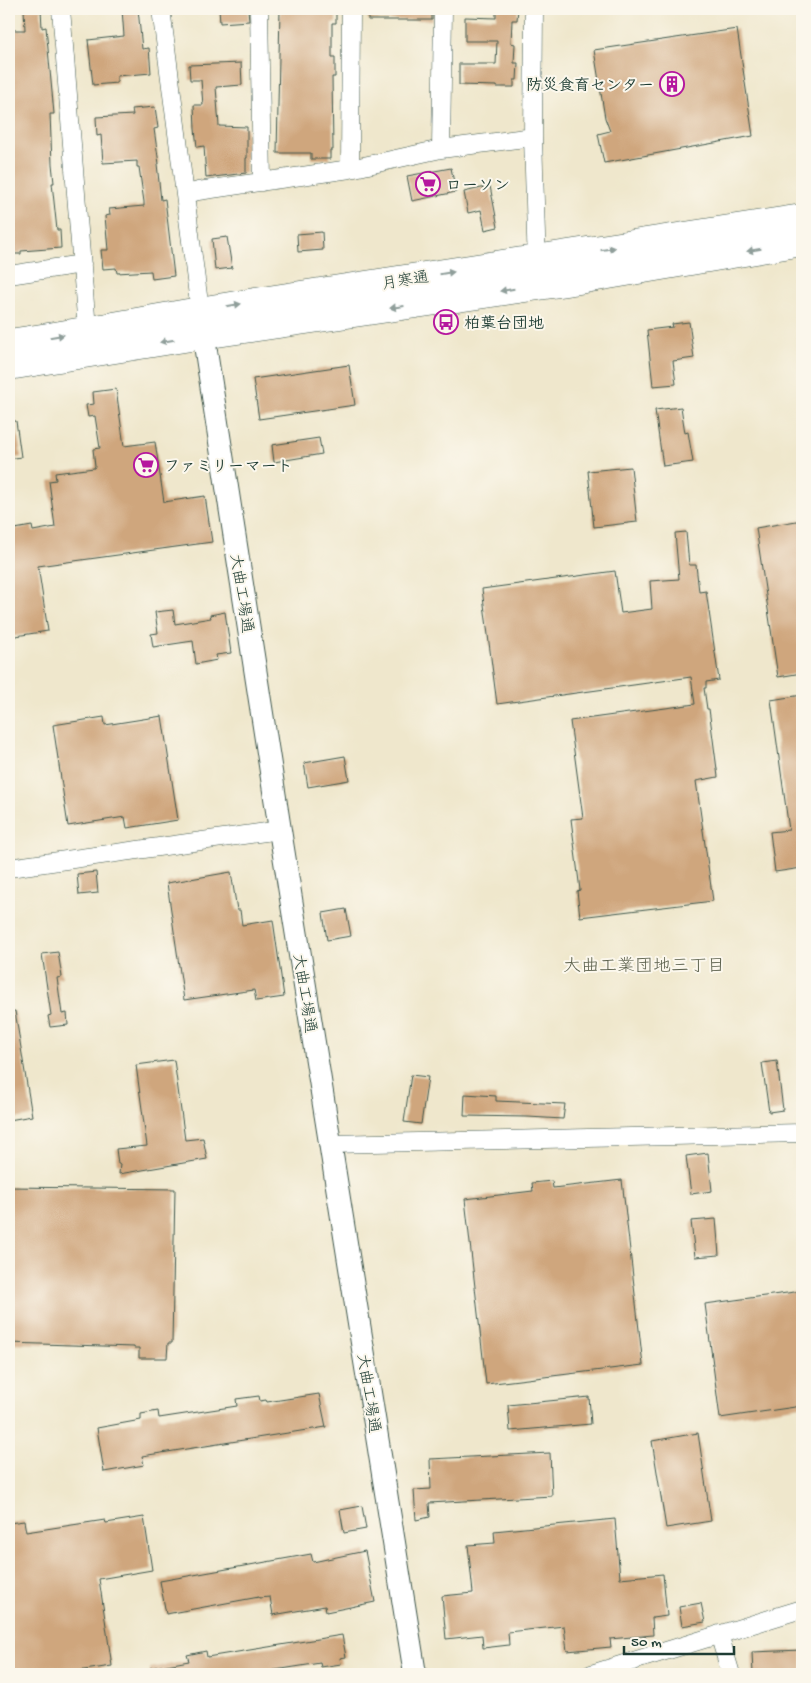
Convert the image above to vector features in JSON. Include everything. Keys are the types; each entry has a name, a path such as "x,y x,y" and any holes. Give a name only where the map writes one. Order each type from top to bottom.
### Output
{"highway":[{"name":"月寒通","path":"537,272 802,218"},
{"name":"月寒通","path":"9,366 88,343 201,323 537,272 802,242"},
{"name":"月寒通","path":"9,343 88,343"}],"street":[{"path":"61,9 88,343"},
{"path":"160,9 201,323"},
{"path":"259,9 262,182"},
{"path":"350,169 351,9"},
{"path":"441,149 443,9"},
{"path":"534,9 533,137 537,272"},
{"path":"185,194 350,169 441,149 533,137"},
{"path":"9,275 82,264"},
{"name":"大曲工場通","path":"201,323 415,1674"},
{"path":"9,868 280,830"},
{"path":"330,1144 802,1133"},
{"path":"591,1674 802,1608"},
{"path":"719,1634 731,1674"}],"building":[{"path":"24,9 41,9 42,28 46,27 54,114 50,114 54,183 52,183 61,248 21,251 21,254 9,254 9,30 25,30"},
{"path":"122,9 138,9 142,49 149,48 151,73 117,76 117,83 93,85 88,40 124,36"},
{"path":"219,9 248,9 249,21 220,23"},
{"path":"280,9 336,9 336,23 332,23 332,57 335,57 335,77 332,77 333,150 330,150 330,159 311,159 311,153 277,153"},
{"path":"368,9 432,9 432,20 368,20"},
{"path":"496,9 518,9 517,20 512,20 511,43 515,44 514,63 518,63 517,80 514,80 514,87 459,85 459,64 496,64 497,41 465,41 465,17 496,18"},
{"name":"防災食育センター","path":"737,29 753,136 604,163 598,134 610,131 605,118 594,50"},
{"path":"241,63 242,85 216,87 219,126 247,127 246,173 206,178 204,146 197,147 195,129 194,105 203,105 201,80 190,80 189,65"},
{"path":"155,107 158,128 154,129 159,164 157,164 161,200 165,199 174,276 152,279 151,271 117,273 116,268 103,269 101,250 108,250 105,216 110,215 109,209 144,206 144,202 137,161 103,163 101,135 97,136 96,117 133,115 132,109"},
{"path":"451,168 456,192 412,201 407,176"},
{"path":"490,186 498,227 485,230 481,210 468,213 464,192"},
{"path":"322,232 323,250 298,252 297,234"},
{"path":"227,237 232,268 215,270 212,239"},
{"path":"689,322 694,358 673,361 676,384 653,386 647,330 673,327 672,324"},
{"path":"349,365 355,405 259,419 253,379"},
{"path":"116,389 124,446 155,442 164,502 205,496 212,542 38,566 48,631 9,637 9,530 32,526 33,531 55,527 49,481 56,480 55,473 94,468 93,449 100,448 95,416 88,417 86,405 94,404 93,392"},
{"path":"681,407 685,433 688,432 693,462 663,466 655,410"},
{"path":"9,421 16,421 21,457 9,459"},
{"path":"319,438 322,454 274,462 272,445"},
{"path":"631,467 637,522 594,527 588,471"},
{"path":"802,520 802,673 778,677 756,528"},
{"path":"686,532 689,565 696,565 699,592 706,591 719,680 706,682 706,688 704,688 707,709 709,709 718,777 696,781 713,901 580,917 577,891 580,890 571,819 583,818 570,721 695,704 691,677 497,704 482,589 615,571 621,613 652,609 650,581 679,579 675,533"},
{"path":"173,610 175,624 211,618 210,615 225,612 231,653 216,655 217,660 196,664 193,641 153,647 151,634 158,633 155,612"},
{"path":"802,695 802,868 775,872 770,832 789,830 771,700"},
{"path":"162,716 178,820 127,828 125,817 68,826 53,725 104,717 105,725"},
{"path":"345,756 349,780 308,787 304,763"},
{"path":"96,872 98,893 79,895 77,874"},
{"path":"231,872 237,910 240,910 242,925 273,920 284,997 256,1001 254,990 184,1000 167,883"},
{"path":"346,909 351,936 327,940 323,913"},
{"path":"58,952 62,977 57,978 62,1014 67,1013 68,1025 50,1027 48,1016 51,1015 42,954"},
{"path":"15,1011 32,1116 9,1120 9,1012"},
{"path":"174,1060 185,1140 203,1138 207,1159 119,1174 120,1164 118,1164 116,1149 147,1146 136,1065"},
{"path":"777,1061 783,1110 769,1112 762,1063"},
{"path":"411,1075 428,1077 421,1124 404,1122"},
{"path":"465,1094 496,1096 496,1101 565,1104 563,1119 464,1116"},
{"path":"708,1153 712,1191 691,1194 686,1156"},
{"path":"622,1180 643,1365 486,1384 465,1199 533,1191 532,1183 552,1181 553,1188"},
{"path":"9,1187 175,1189 172,1343 168,1343 167,1358 139,1358 139,1348 134,1347 9,1343"},
{"path":"716,1219 719,1255 695,1257 691,1221"},
{"path":"802,1291 802,1406 720,1418 705,1304"},
{"path":"319,1394 326,1427 142,1456 144,1465 104,1472 97,1428 141,1420 141,1414 158,1411 159,1418 237,1406 236,1399 259,1396 260,1401 266,1400 267,1402"},
{"path":"589,1397 591,1424 510,1431 508,1405"},
{"path":"698,1433 711,1521 666,1528 652,1441"},
{"path":"550,1453 552,1496 429,1503 430,1517 416,1520 414,1490 431,1489 430,1459"},
{"path":"362,1506 366,1529 344,1533 340,1510"},
{"path":"144,1517 152,1570 99,1579 112,1666 56,1674 9,1674 9,1523 24,1521 26,1532 105,1520 106,1523"},
{"path":"615,1519 620,1578 663,1574 667,1616 652,1618 653,1635 610,1639 611,1647 567,1651 564,1626 508,1632 509,1645 483,1648 482,1635 446,1639 442,1596 473,1593 468,1545 495,1543 494,1531"},
{"path":"365,1551 375,1602 326,1612 325,1606 273,1615 270,1597 259,1597 166,1614 160,1581 311,1554 313,1562"},
{"path":"701,1603 705,1622 682,1626 679,1607"},
{"path":"342,1635 346,1657 340,1658 341,1664 321,1667 320,1663 250,1674 150,1674 150,1668 189,1661 187,1655 206,1651 207,1657"},
{"path":"802,1650 802,1674 753,1674 752,1652"}],"place":[{"name":"防災食育センター","path":"672,84"},
{"name":"ローソン","path":"428,184"},
{"name":"柏葉台団地","path":"446,322"},
{"name":"ファミリーマート","path":"146,465"}],"district":[{"name":"大曲工業団地三丁目","path":"644,965"}]}
